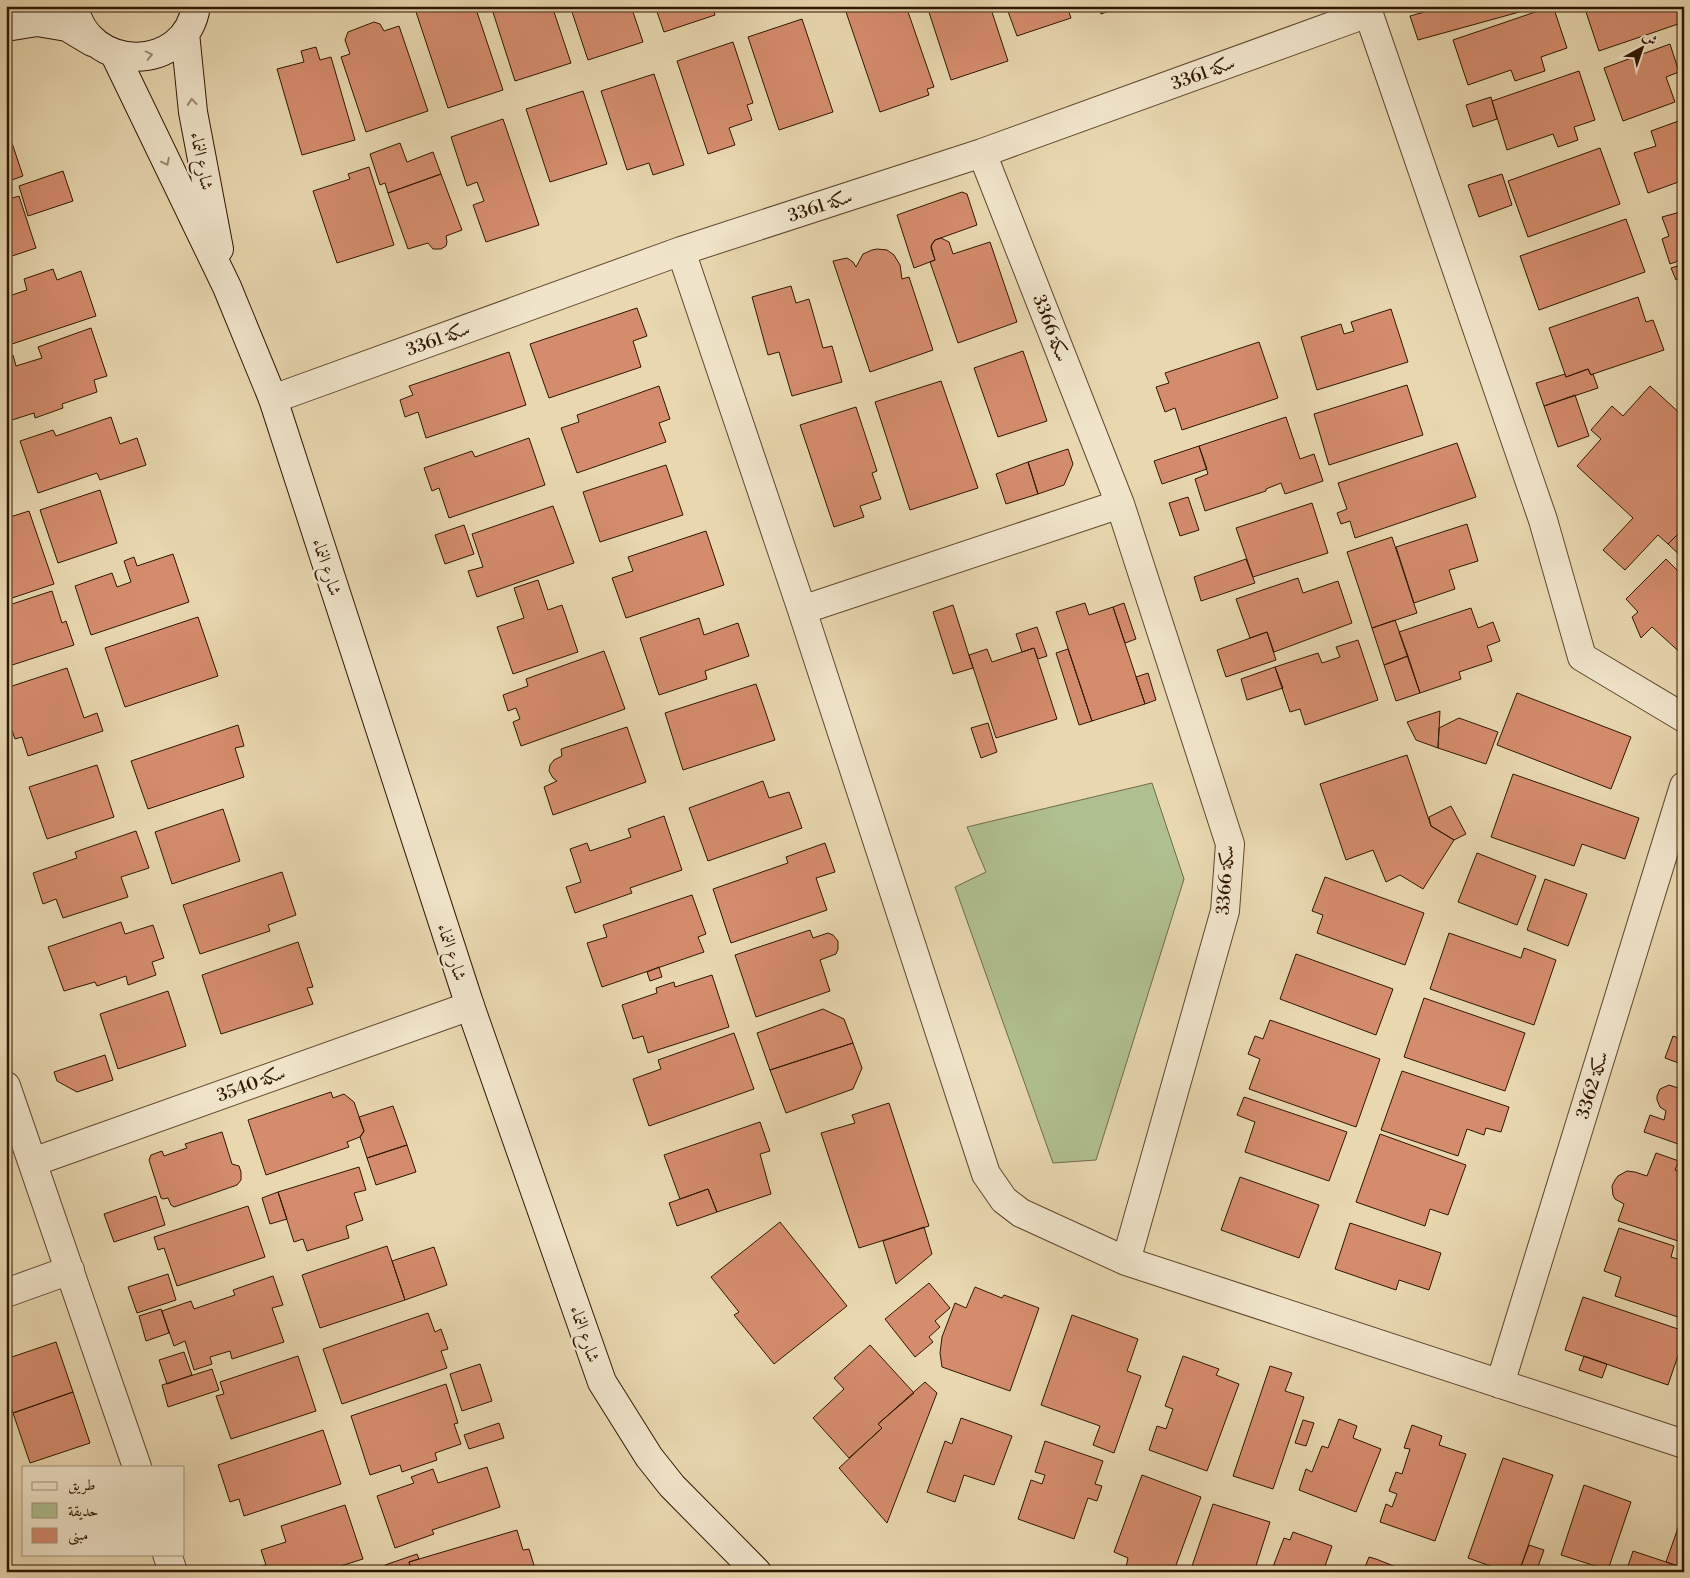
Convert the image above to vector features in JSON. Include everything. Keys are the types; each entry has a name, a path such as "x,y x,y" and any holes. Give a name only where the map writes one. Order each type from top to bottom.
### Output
{"street":[{"path":"6,27 34,6"},
{"name":"شارع النماء","path":"74,6 76,15 85,32 107,50 227,287 273,399 470,1006 602,1382 649,1457 672,1486 757,1572"},
{"path":"1367,10 1543,520 1582,657 1684,718"},
{"name":"سكة 3361","path":"273,399 681,251 982,153 1367,10"},
{"path":"6,27 37,22 67,27 107,50 134,58 153,55 171,47 196,15"},
{"name":"شارع النماء","path":"196,15 193,112 227,287"},
{"name":"سكة 3366","path":"982,153 1120,504 1230,844 1225,911 1126,1261"},
{"path":"681,251 802,610 986,1174 1004,1200 1021,1213 1126,1261 1684,1444"},
{"path":"802,610 1120,504"},
{"name":"سكة 3362","path":"1500,1384 1684,786"},
{"name":"سكة 3540","path":"32,1162 470,1006"},
{"path":"6,1086 137,1466"},
{"path":"6,1293 70,1270"},
{"path":"168,1556 173,1572"}],"green space":[{"path":"1152,783 1184,879 1096,1160 1053,1163 955,887 986,872 967,827"}],"building":[{"path":"414,6 475,6 503,90 448,108"},
{"path":"491,6 552,6 571,63 515,81"},
{"path":"570,6 631,6 643,42 588,60"},
{"path":"655,6 712,6 715,15 664,32"},
{"path":"844,6 906,6 934,87 927,89 929,95 880,112"},
{"path":"927,6 990,6 1008,61 951,80"},
{"path":"1006,6 1067,6 1071,18 1017,36"},
{"path":"1098,6 1122,6 1101,14"},
{"path":"1446,6 1521,6 1523,11 1418,40 1410,16"},
{"path":"1553,6 1567,48 1541,57 1545,71 1515,81 1511,70 1468,85 1453,40"},
{"path":"1584,6 1684,6 1684,22 1599,51"},
{"path":"802,19 833,112 779,130 748,37"},
{"path":"374,22 380,24 384,31 399,26 428,111 366,132 341,57 350,54 345,40 348,32"},
{"path":"733,42 753,103 747,105 752,120 729,128 735,145 708,154 677,61"},
{"path":"1670,44 1679,72 1666,77 1675,102 1623,121 1604,68"},
{"path":"316,47 320,60 331,57 355,140 302,155 277,69 304,62 301,51"},
{"path":"1579,71 1595,120 1574,127 1578,140 1558,147 1553,134 1507,150 1492,101"},
{"path":"654,74 684,165 653,175 649,163 627,170 601,91"},
{"path":"583,91 607,164 550,182 526,109"},
{"path":"1491,97 1497,119 1473,127 1466,105"},
{"path":"503,119 539,225 486,242 473,205 484,201 477,182 467,186 451,137"},
{"path":"1684,119 1684,180 1648,193 1634,153 1656,146 1651,131"},
{"path":"12,143 23,176 6,182 6,145"},
{"path":"400,143 407,162 433,152 441,174 388,193 385,183 380,185 370,154"},
{"path":"1600,148 1620,204 1528,237 1508,181"},
{"path":"369,167 394,245 337,263 313,191 350,179 348,174"},
{"path":"63,171 73,201 28,216 19,186"},
{"path":"441,174 462,230 446,236 446,246 441,249 433,249 428,243 408,249 388,193"},
{"path":"1502,174 1512,205 1479,217 1468,185"},
{"path":"1684,180 1684,194 1679,181"},
{"path":"962,192 967,194 977,225 935,240 931,246 935,260 914,268 897,215"},
{"path":"19,196 36,248 6,258 6,200"},
{"path":"1684,211 1684,259 1670,264 1662,239 1669,236 1662,217"},
{"path":"1626,219 1645,272 1539,310 1520,256"},
{"path":"941,238 949,242 953,254 990,242 1017,322 958,343 930,262 935,260 931,248 932,244 935,240"},
{"path":"877,249 887,250 894,255 900,265 902,279 909,277 933,350 870,372 833,261 847,258 856,267 863,254"},
{"path":"1684,264 1684,277 1676,280 1671,268"},
{"path":"53,269 57,280 81,271 96,316 6,346 6,297 27,290 24,279"},
{"path":"791,286 796,303 809,299 823,348 832,346 842,382 792,396 779,352 768,355 752,297"},
{"path":"1638,297 1646,322 1653,320 1664,350 1591,375 1588,369 1566,377 1549,328"},
{"path":"637,308 647,336 633,341 641,367 549,398 530,344"},
{"path":"1391,309 1408,362 1317,390 1301,337 1341,324 1344,334 1354,331 1351,322"},
{"path":"91,328 107,376 94,380 97,392 62,404 63,408 35,418 34,413 12,420 6,402 6,357 13,355 16,366 42,358 38,347"},
{"path":"1259,342 1278,398 1182,430 1175,408 1165,412 1156,387 1169,383 1165,373"},
{"path":"1023,351 1047,421 998,437 974,368"},
{"path":"509,352 526,405 426,438 418,412 405,417 400,400 413,395 409,386"},
{"path":"1588,369 1591,375 1593,374 1598,388 1544,406 1536,383 1565,374 1566,377"},
{"path":"941,381 978,488 910,510 875,402"},
{"path":"1407,385 1423,435 1329,465 1314,414"},
{"path":"659,386 670,419 659,423 666,442 577,473 561,428 579,422 577,415"},
{"path":"1650,386 1684,417 1684,528 1668,544 1658,535 1625,570 1603,550 1633,518 1577,466 1601,439 1591,430 1612,406 1623,416"},
{"path":"1575,395 1589,436 1558,447 1544,406"},
{"path":"856,407 877,471 872,473 881,499 860,506 864,517 834,527 800,425"},
{"path":"111,417 120,444 137,438 146,465 100,480 97,473 38,493 20,441 53,430 56,436"},
{"path":"1286,417 1300,459 1314,454 1323,481 1285,494 1281,483 1266,489 1266,491 1205,511 1195,479 1208,474 1199,446"},
{"path":"529,438 545,485 449,518 439,488 432,491 424,468 472,451 475,457"},
{"path":"1457,443 1476,497 1355,538 1350,521 1341,524 1337,513 1347,509 1338,483"},
{"path":"1199,446 1207,469 1162,484 1154,461"},
{"path":"1068,449 1073,464 1064,485 1038,494 1028,462"},
{"path":"1028,462 1038,494 1006,504 996,474"},
{"path":"666,465 683,515 600,542 583,492"},
{"path":"100,490 117,543 58,563 40,510"},
{"path":"1188,497 1199,530 1180,536 1169,503"},
{"path":"1312,503 1328,553 1253,577 1236,528"},
{"path":"553,506 574,563 477,597 468,571 483,567 472,534"},
{"path":"29,511 54,584 6,600 6,526 10,525 7,518"},
{"path":"1467,524 1478,561 1449,570 1455,589 1414,603 1396,547"},
{"path":"464,525 474,554 445,564 435,535"},
{"path":"1684,528 1684,559 1668,544"},
{"path":"706,531 724,585 626,618 612,578 633,571 628,557"},
{"path":"1392,537 1417,613 1372,628 1347,552"},
{"path":"173,554 189,602 91,635 75,586 112,573 117,587 131,582 124,561 134,557 137,566"},
{"path":"1246,559 1255,583 1201,601 1194,577"},
{"path":"1666,559 1684,577 1684,656 1652,627 1641,638 1632,617 1638,612 1626,599"},
{"path":"1298,578 1303,593 1338,581 1352,623 1274,652 1267,632 1250,638 1236,599"},
{"path":"538,580 548,610 562,605 578,652 513,674 497,627 524,618 514,588"},
{"path":"52,591 62,623 66,621 74,645 6,667 6,606"},
{"path":"1085,603 1089,615 1113,607 1145,704 1092,721 1056,612"},
{"path":"1124,603 1136,639 1125,643 1113,607"},
{"path":"953,605 973,668 953,674 933,612"},
{"path":"1471,608 1478,628 1493,622 1500,641 1487,646 1492,661 1459,672 1461,679 1420,693 1399,632"},
{"path":"198,617 218,676 125,707 105,648"},
{"path":"699,618 704,635 738,623 749,656 705,671 707,679 659,695 640,638"},
{"path":"1395,620 1408,656 1384,665 1372,628"},
{"path":"1037,627 1047,656 1038,659 1034,648 1022,652 1016,634"},
{"path":"1267,632 1276,660 1226,677 1217,650"},
{"path":"1358,640 1378,700 1305,725 1300,709 1290,712 1275,667 1318,653 1322,663 1340,657 1336,647"},
{"path":"1034,648 1057,719 996,738 969,655 987,649 992,662"},
{"path":"1068,649 1092,721 1079,725 1056,653"},
{"path":"604,651 625,709 521,746 513,722 520,719 516,708 508,711 503,695 528,686 526,679"},
{"path":"1408,656 1420,693 1396,701 1384,665"},
{"path":"1275,667 1283,688 1247,700 1241,679"},
{"path":"67,668 84,718 97,713 103,731 28,756 22,737 15,739 6,713 6,688"},
{"path":"1148,673 1156,700 1145,704 1136,677"},
{"path":"756,684 775,740 683,770 665,713"},
{"path":"1517,693 1631,737 1611,789 1497,745"},
{"path":"1440,711 1438,748 1416,740 1407,722"},
{"path":"1459,718 1498,732 1486,764 1438,748 1439,728"},
{"path":"988,723 997,752 981,758 971,728"},
{"path":"238,725 244,746 235,748 244,777 148,809 131,761"},
{"path":"627,727 646,782 553,815 544,787 557,781 549,771 550,765 554,760 562,756 561,749"},
{"path":"1407,755 1431,826 1454,840 1423,889 1400,875 1386,882 1373,850 1346,860 1320,784"},
{"path":"97,765 114,817 47,839 29,787"},
{"path":"1513,774 1639,818 1625,859 1582,844 1574,866 1491,837"},
{"path":"763,781 769,798 789,792 802,828 708,861 689,808"},
{"path":"1451,806 1466,834 1454,840 1431,826 1429,817"},
{"path":"223,809 240,861 172,884 155,832"},
{"path":"664,816 682,870 630,888 632,893 575,913 566,887 581,882 570,849 587,843 590,851 631,837 628,829"},
{"path":"136,831 149,868 121,877 128,897 63,918 56,899 43,904 33,873 77,858 75,852"},
{"path":"825,843 835,872 816,878 827,910 731,943 713,889 788,863 786,857"},
{"path":"1477,853 1536,876 1517,925 1458,902"},
{"path":"282,872 296,915 268,925 270,931 200,954 183,905"},
{"path":"1325,877 1424,913 1405,965 1317,933 1323,915 1312,911"},
{"path":"1545,879 1587,894 1568,946 1527,930"},
{"path":"692,895 706,934 698,937 704,952 602,987 587,943 607,937 603,925"},
{"path":"121,922 125,934 153,925 164,958 152,962 156,975 128,985 126,976 97,986 95,982 64,991 48,947"},
{"path":"810,930 813,938 828,933 833,935 838,941 836,954 820,960 830,991 756,1017 735,955"},
{"path":"1449,933 1521,958 1524,948 1556,960 1534,1025 1430,989"},
{"path":"298,942 313,987 307,988 313,1004 221,1034 202,975"},
{"path":"1296,954 1393,989 1376,1035 1280,999"},
{"path":"659,967 662,977 650,981 647,972"},
{"path":"712,975 729,1027 648,1053 643,1036 633,1039 622,1005 657,993 656,988 674,982 675,987"},
{"path":"168,991 186,1046 118,1069 100,1014"},
{"path":"1424,998 1525,1033 1505,1091 1404,1057"},
{"path":"823,1009 844,1019 853,1043 770,1070 757,1033"},
{"path":"1270,1020 1380,1059 1356,1127 1249,1089 1260,1059 1248,1054 1255,1036 1263,1039"},
{"path":"734,1033 754,1089 649,1126 633,1079 661,1069 658,1060"},
{"path":"1673,1036 1684,1040 1684,1065 1665,1058"},
{"path":"853,1043 862,1068 853,1089 786,1113 770,1070"},
{"path":"105,1055 113,1080 77,1092 57,1081 54,1072"},
{"path":"1402,1071 1509,1107 1501,1132 1486,1128 1484,1135 1467,1129 1458,1156 1381,1130"},
{"path":"1669,1085 1684,1090 1684,1146 1644,1132 1650,1115 1664,1120 1666,1111 1660,1107 1657,1096 1660,1089"},
{"path":"331,1092 333,1098 344,1094 354,1102 364,1131 360,1137 347,1142 349,1147 266,1175 248,1120"},
{"path":"1244,1097 1347,1132 1329,1181 1245,1152 1255,1122 1237,1115"},
{"path":"889,1103 929,1226 859,1248 821,1133 855,1123 852,1115"},
{"path":"393,1106 407,1145 367,1158 360,1137 364,1131 359,1117"},
{"path":"760,1122 770,1151 760,1154 771,1194 717,1212 708,1189 680,1199 664,1155"},
{"path":"222,1132 232,1164 239,1166 241,1172 241,1180 237,1185 174,1207 168,1198 161,1198 149,1160 151,1155 162,1151 164,1156 187,1148 185,1144"},
{"path":"1380,1134 1466,1165 1448,1215 1430,1209 1425,1226 1356,1202"},
{"path":"407,1145 416,1172 376,1185 367,1158"},
{"path":"1656,1153 1679,1161 1675,1170 1684,1173 1684,1243 1618,1221 1624,1204 1615,1199 1613,1195 1612,1186 1615,1180 1627,1171 1647,1176"},
{"path":"359,1167 366,1190 354,1193 363,1220 346,1226 349,1238 307,1251 303,1239 294,1242 278,1192"},
{"path":"1240,1177 1319,1205 1299,1258 1221,1230"},
{"path":"708,1189 717,1212 677,1226 669,1203"},
{"path":"278,1192 287,1219 270,1224 262,1198"},
{"path":"156,1196 165,1225 114,1242 104,1214"},
{"path":"248,1206 265,1257 177,1286 164,1248 158,1250 154,1237"},
{"path":"780,1222 847,1306 774,1364 734,1315 739,1312 711,1277"},
{"path":"1350,1223 1441,1253 1429,1290 1399,1280 1396,1290 1335,1269"},
{"path":"924,1227 932,1254 896,1284 883,1241"},
{"path":"1619,1228 1674,1246 1671,1257 1684,1261 1684,1319 1615,1296 1621,1277 1604,1271"},
{"path":"387,1246 405,1300 320,1328 302,1275"},
{"path":"434,1247 447,1285 405,1300 392,1261"},
{"path":"168,1274 176,1300 137,1313 128,1287"},
{"path":"273,1276 283,1305 272,1308 284,1342 232,1359 230,1351 210,1357 212,1364 194,1370 185,1341 174,1346 162,1311 191,1301 194,1309 235,1295 233,1290"},
{"path":"929,1283 950,1308 935,1321 940,1327 929,1337 933,1342 915,1357 885,1319"},
{"path":"975,1287 1002,1298 1004,1295 1039,1308 1010,1391 942,1367 940,1353 942,1337 955,1303 966,1308"},
{"path":"1583,1297 1684,1331 1684,1338 1668,1385 1565,1350"},
{"path":"161,1309 169,1333 146,1341 139,1316"},
{"path":"428,1313 435,1332 441,1329 448,1349 441,1351 447,1368 342,1404 323,1349"},
{"path":"1072,1315 1138,1339 1127,1371 1141,1376 1114,1453 1093,1445 1100,1426 1041,1405"},
{"path":"56,1342 73,1392 13,1413 6,1391 6,1359"},
{"path":"870,1345 914,1393 878,1424 882,1428 849,1458 813,1418 844,1389 834,1378"},
{"path":"184,1352 192,1375 167,1384 159,1360"},
{"path":"298,1356 316,1411 231,1439 216,1396 224,1394 220,1382"},
{"path":"1183,1356 1219,1369 1216,1375 1239,1384 1207,1471 1149,1450 1157,1426 1166,1429 1173,1409 1165,1406"},
{"path":"1584,1356 1607,1364 1602,1378 1579,1370"},
{"path":"480,1364 492,1401 462,1411 450,1374"},
{"path":"1270,1366 1292,1373 1285,1391 1304,1397 1273,1489 1233,1476"},
{"path":"212,1369 219,1390 168,1407 162,1385"},
{"path":"925,1382 937,1393 887,1523 839,1468 882,1428 878,1424"},
{"path":"446,1384 458,1423 454,1424 461,1444 435,1453 437,1460 402,1472 400,1465 370,1475 351,1416"},
{"path":"73,1392 90,1443 30,1463 13,1413"},
{"path":"961,1418 1012,1436 994,1485 964,1475 955,1502 927,1492 945,1441 952,1444"},
{"path":"1339,1419 1357,1426 1353,1438 1381,1449 1356,1512 1299,1490 1306,1469 1312,1472 1322,1446 1328,1448"},
{"path":"1303,1420 1314,1423 1306,1446 1295,1443"},
{"path":"499,1423 504,1438 469,1449 464,1435"},
{"path":"1412,1425 1442,1436 1439,1445 1466,1454 1435,1541 1380,1522 1386,1504 1392,1507 1397,1494 1389,1491 1396,1472 1402,1474 1410,1449 1404,1448"},
{"path":"323,1430 341,1484 244,1516 239,1499 230,1502 218,1465"},
{"path":"1045,1441 1103,1461 1095,1484 1102,1486 1097,1501 1088,1498 1074,1539 1018,1519 1031,1480 1042,1484 1045,1475 1035,1472"},
{"path":"1503,1458 1553,1475 1519,1572 1507,1572 1468,1558"},
{"path":"6,1461 12,1477 6,1478"},
{"path":"487,1467 500,1507 432,1530 434,1534 395,1548 377,1496 414,1483 411,1477 433,1469 438,1483"},
{"path":"1142,1475 1201,1497 1175,1568 1168,1566 1166,1572 1128,1572 1126,1567 1128,1558 1114,1552"},
{"path":"1584,1485 1631,1502 1608,1570 1561,1555"},
{"path":"1213,1504 1270,1522 1254,1572 1190,1572"},
{"path":"345,1505 363,1559 341,1566 343,1572 254,1572 253,1569 266,1565 261,1550 286,1542 281,1526"},
{"path":"1684,1511 1684,1568 1666,1562"},
{"path":"517,1530 523,1550 529,1549 536,1572 412,1572 409,1562"},
{"path":"1293,1532 1332,1546 1323,1572 1271,1572 1284,1538 1290,1540"},
{"path":"1529,1545 1544,1550 1536,1572 1519,1572"},
{"path":"1633,1551 1684,1568 1684,1572 1626,1572"},
{"path":"417,1554 419,1559 409,1562 412,1572 387,1572 385,1565"},
{"path":"1369,1557 1376,1559 1409,1572 1363,1572"},
{"path":"1593,1566 1608,1570 1613,1572 1591,1572"}]}
